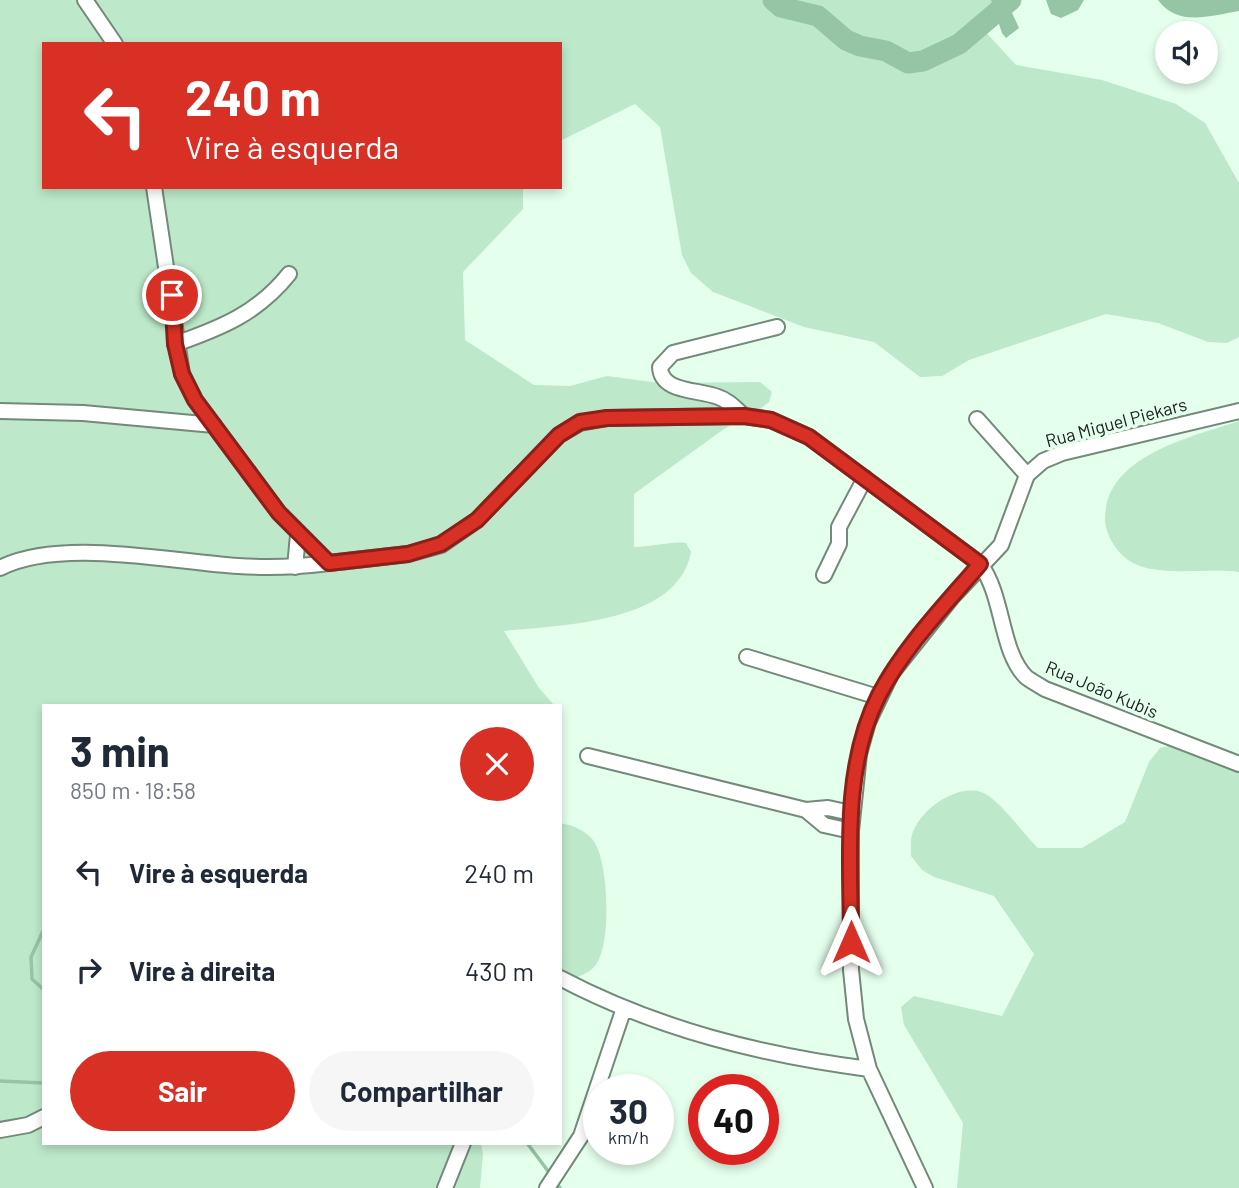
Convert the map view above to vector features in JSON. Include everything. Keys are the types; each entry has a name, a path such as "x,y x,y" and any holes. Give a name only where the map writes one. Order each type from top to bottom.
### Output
{"street":[{"path":"85,0 114,42"},
{"path":"154,189 172,295 175,344 182,374 195,400 298,534 329,563"},
{"path":"175,344 225,326 253,311 289,274"},
{"path":"744,416 719,397 667,384 660,376 660,367 673,353 777,327"},
{"path":"0,411 83,413 214,425"},
{"name":"Rua Miguel Piekars","path":"1027,475 1044,461 1062,453 1239,411"},
{"path":"0,568 18,559 45,555 121,555 237,566 295,568 408,554 441,544 477,520 559,435 580,422 607,418 744,416 771,420 800,432 980,564"},
{"path":"925,1188 869,1069 856,1019 851,970 852,813 859,754 878,697 891,674 980,564 1001,545 1027,475 977,419"},
{"path":"824,575 839,544 839,527 865,478"},
{"path":"295,568 298,534"},
{"name":"Rua João Kubis","path":"980,564 997,595 1014,658 1026,676 1045,689 1239,764"},
{"path":"747,657 878,697"},
{"path":"588,756 806,810 828,808 852,813"},
{"path":"806,810 824,825 851,831"},
{"path":"562,979 624,1008 705,1038 829,1064 869,1069"},
{"path":"547,1188 581,1136 624,1008"},
{"path":"0,1130 28,1125 42,1118"},
{"path":"445,1188 462,1145"}],"shaded area":[{"path":"0,0 1006,0 981,27 1016,65 1102,80 1176,104 1205,123 1239,183 1239,337 1227,343 1208,342 1158,323 1106,314 969,360 942,376 920,377 874,342 804,327 713,292 691,273 682,255 660,127 635,104 562,140 562,42 42,42 42,189 523,189 523,209 463,272 465,340 534,385 570,386 607,376 659,383 760,382 772,392 769,402 760,409 724,429 634,494 634,547 686,543 691,552 682,576 664,594 641,607 614,616 504,631 539,688 553,704 42,704 42,1145 481,1145 480,1188 0,1188"},
{"path":"991,0 1006,0 1019,28 1006,38 1002,33"},
{"path":"1046,0 1084,0 1078,10 1061,18 1051,14"},
{"path":"1158,0 1239,0 1239,11 1205,17 1185,17 1175,14"},
{"path":"1239,421 1239,572 1156,570 1133,563 1122,555 1113,544 1105,519 1109,497 1119,479 1135,464 1154,452"},
{"path":"1184,742 1239,767 1239,1188 957,1188 963,1123 904,1025 901,1007 914,996 1002,1016 1034,954 994,896 934,877 922,870 911,856 911,837 916,826 930,809 950,796 960,792 981,792 995,801 1038,848 1082,848 1125,822 1149,762 1160,748"},
{"path":"562,823 578,828 593,840 598,850 605,884 606,923 600,956 595,966 574,978 562,981"}],"waterway":[{"path":"773,0 781,7 818,16 846,40 886,51 908,63 923,61 959,44 1011,0"},
{"path":"42,933 31,957 32,979 42,988"},
{"path":"0,1081 42,1083"},
{"path":"528,1145 551,1175"},
{"path":"555,1181 560,1188"}],"route":[{"path":"172,295 175,344 182,374 195,400 279,513 329,563 408,554 441,544 477,520 559,435 580,422 607,418 744,416 771,420 809,437 980,564 891,674 868,722 859,754 852,813 851,942"}]}
